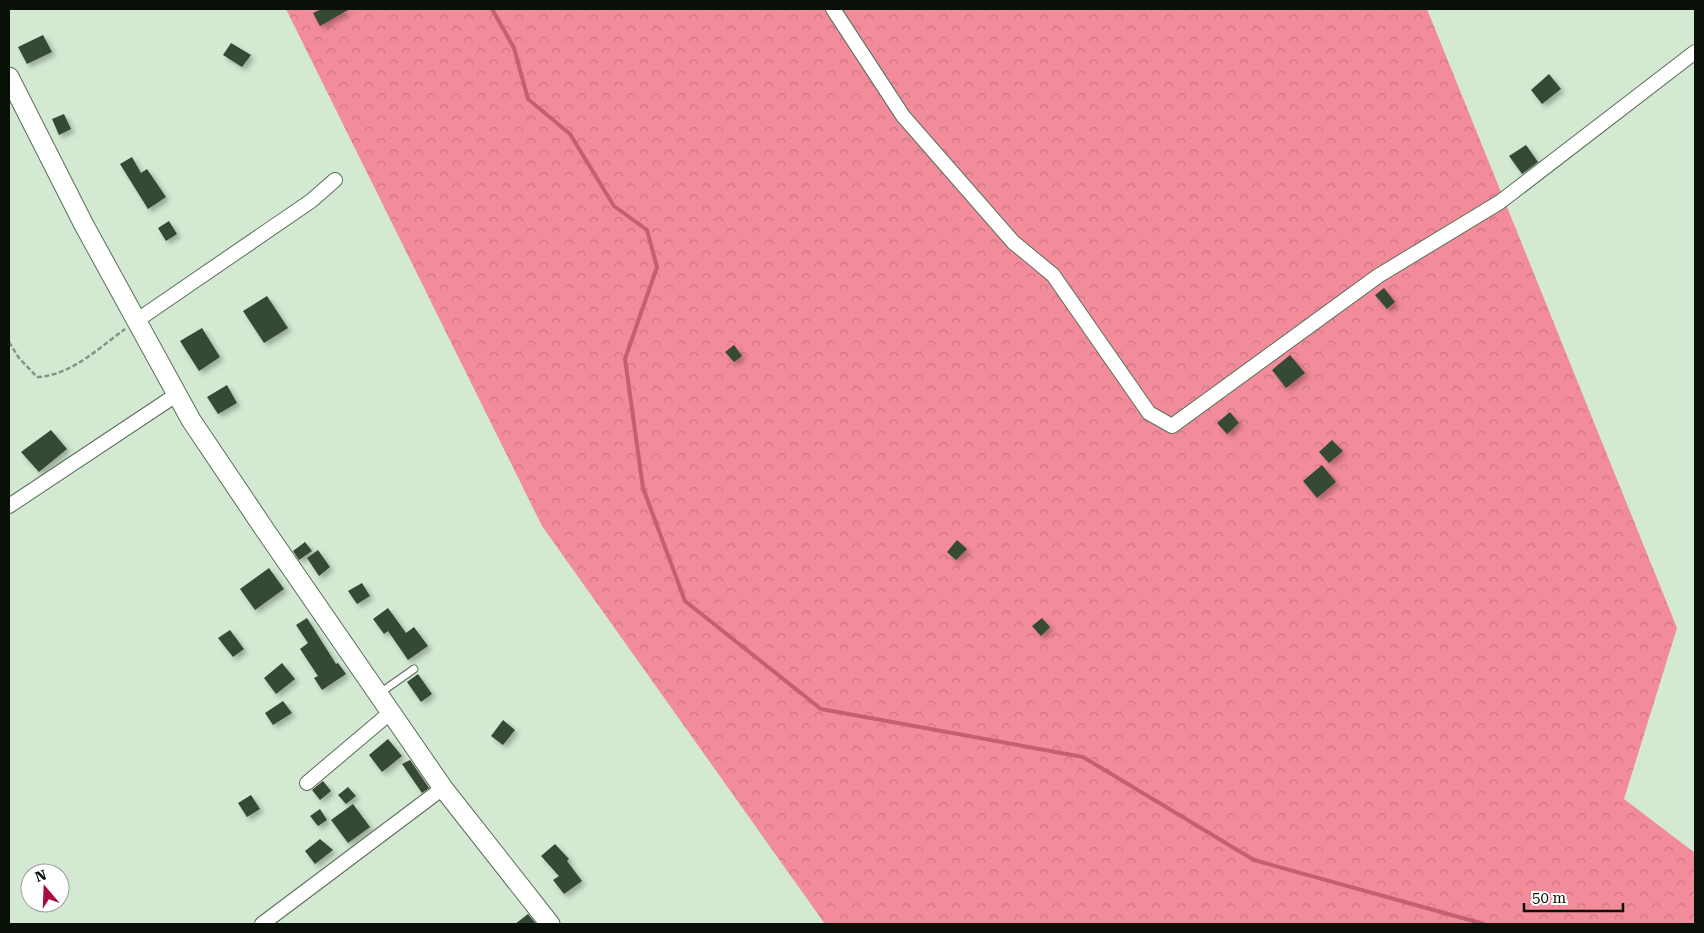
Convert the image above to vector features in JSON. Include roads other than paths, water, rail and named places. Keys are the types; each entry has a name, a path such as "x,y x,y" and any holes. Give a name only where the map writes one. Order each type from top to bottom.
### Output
{"street":[{"path":"834,9 903,116 1013,242 1052,275 1149,414 1172,426 1378,276 1500,202 1695,52"},
{"path":"9,77 84,225 176,395 267,533 443,788 550,924"},
{"path":"136,321 311,201 336,180"},
{"path":"9,506 176,395"},
{"path":"307,783 391,712"},
{"path":"262,924 443,788"}],"lane":[{"path":"379,694 414,669"}],"waterway":[{"path":"492,9 514,48 528,99 570,134 614,206 647,230 657,267 625,359 643,488 685,601 821,709 1083,757 1254,860 1484,924"}]}
